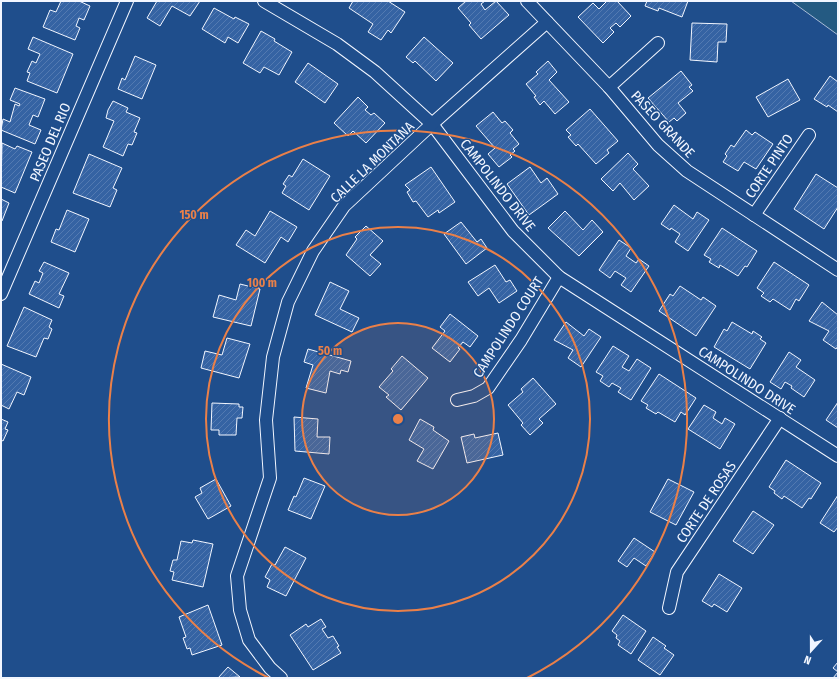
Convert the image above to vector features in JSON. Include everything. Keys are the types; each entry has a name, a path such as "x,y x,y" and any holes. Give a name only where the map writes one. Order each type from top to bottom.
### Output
{"street":[{"name":"PASEO DEL RIO","path":"1,294 127,1"},
{"name":"CAMPOLINDO DRIVE","path":"264,1 337,44 374,72 432,124 513,231 559,277 838,456"},
{"name":"PASEO GRANDE","path":"527,1 609,87 658,145 687,171 838,270"},
{"name":"CALLE LA MONTANA","path":"281,678 270,668 249,640 240,610 237,576 270,478 266,420 273,357 286,309 313,251 344,206 432,124 547,22"},
{"path":"609,87 658,43"},
{"name":"CORTE PINTO","path":"754,215 809,135"},
{"name":"CAMPOLINDO COURT","path":"457,400 474,396 488,388 521,340 559,277"},
{"name":"CORTE DE ROSAS","path":"669,608 677,572 780,418"}],"shaded area":[{"path":"791,1 838,1 838,35"}],"building":[{"path":"61,1 79,1 90,6 84,20 79,18 76,26 80,28 75,40 43,27 50,10 56,12"},
{"path":"157,1 200,1 190,16 172,6 160,26 147,18"},
{"path":"353,1 388,1 405,12 391,33 388,30 381,40 368,32 373,24 349,8"},
{"path":"466,1 485,1 481,4 485,10 496,1 509,15 481,39 469,25 471,23 458,8"},
{"path":"607,1 617,1 631,16 620,27 616,23 610,28 614,32 603,43 578,17 593,3 599,9"},
{"path":"647,1 688,1 682,17 659,8 658,11 645,6"},
{"path":"214,8 234,19 235,17 249,24 238,43 228,37 225,43 202,29"},
{"path":"692,23 727,24 726,42 718,42 717,62 690,60"},
{"path":"261,31 275,39 274,41 292,52 279,75 264,67 260,73 243,63"},
{"path":"33,37 73,54 57,93 27,81 30,73 27,72 32,61 36,63 40,54 28,49"},
{"path":"424,37 453,63 436,81 415,61 413,63 406,57"},
{"path":"135,56 156,65 142,99 118,89 122,78 125,80"},
{"path":"548,61 557,72 549,80 569,102 555,114 544,101 540,105 534,97 536,96 526,84 538,74 536,72"},
{"path":"308,63 338,84 325,103 295,82"},
{"path":"681,71 692,85 689,87 693,91 678,103 686,113 677,121 674,118 669,122 648,98"},
{"path":"830,76 838,82 838,112 828,105 827,107 814,99"},
{"path":"788,79 800,100 768,117 756,97"},
{"path":"15,88 45,99 38,117 33,115 29,125 41,130 35,144 1,130 3,119 10,122 15,104 19,106 20,104 10,100"},
{"path":"358,97 368,107 365,110 371,115 374,113 385,123 366,143 353,131 348,136 334,123"},
{"path":"113,101 128,108 126,112 140,118 134,132 137,133 132,145 128,144 123,156 103,147 114,121 106,118"},
{"path":"590,109 618,141 607,150 609,153 596,164 578,144 576,146 568,137 571,135 566,130"},
{"path":"493,112 502,123 505,121 513,130 510,133 519,144 513,149 515,151 510,155 512,157 499,167 488,154 495,148 476,126"},
{"path":"746,130 752,135 755,132 773,144 756,169 744,162 738,171 723,162 727,156 725,154 731,145 734,147"},
{"path":"2,143 15,149 17,146 32,152 15,193 1,187"},
{"path":"628,153 638,164 633,169 649,186 634,200 620,183 613,191 601,179"},
{"path":"89,154 122,168 113,188 117,190 110,207 73,193"},
{"path":"303,159 330,176 309,210 282,193 286,186 283,184 289,175 292,177"},
{"path":"431,167 455,202 439,213 438,210 428,217 416,201 413,202 407,192 410,190 405,185"},
{"path":"530,167 541,183 547,178 558,194 529,215 507,184"},
{"path":"816,174 838,188 838,207 824,229 794,209"},
{"path":"1,199 9,203 2,221 1,220"},
{"path":"674,205 693,219 697,212 709,220 688,251 675,242 680,234 661,224"},
{"path":"67,210 89,219 75,252 51,242 56,229 59,230"},
{"path":"270,211 297,227 288,242 281,237 265,263 236,245 246,230 255,236"},
{"path":"565,211 583,230 592,220 603,232 579,256 548,228"},
{"path":"461,222 477,242 481,239 487,248 466,264 444,234"},
{"path":"366,226 383,241 370,255 381,264 370,276 346,255 357,239 355,237"},
{"path":"722,228 757,251 747,267 745,266 738,276 720,265 719,268 709,262 711,259 704,255"},
{"path":"619,240 631,248 626,256 636,263 639,259 649,266 631,292 621,285 626,278 615,271 610,278 599,270"},
{"path":"44,262 69,273 59,294 64,296 59,308 29,294 35,281 39,283 43,273 39,271"},
{"path":"774,262 809,285 799,301 796,299 790,310 773,299 770,302 761,296 764,293 757,288"},
{"path":"495,265 506,282 510,280 517,291 499,303 489,288 478,296 468,282"},
{"path":"330,282 349,291 340,309 359,318 352,332 315,315"},
{"path":"240,284 260,289 251,326 213,317 219,295 236,300"},
{"path":"680,286 701,300 703,297 716,306 696,336 659,311 670,294 673,296"},
{"path":"822,302 838,315 838,346 836,349 823,340 829,331 809,321"},
{"path":"24,307 52,320 49,327 52,329 48,339 44,338 36,357 7,346"},
{"path":"450,314 478,336 470,347 463,342 458,348 460,349 450,362 432,348 445,331 440,327"},
{"path":"566,322 584,336 589,329 601,337 581,367 568,358 573,350 554,340"},
{"path":"732,322 752,334 753,331 762,337 760,339 766,343 750,369 714,347 724,329 727,331"},
{"path":"227,338 250,344 239,378 201,368 205,351 222,355"},
{"path":"613,346 629,356 622,367 629,371 637,359 651,368 631,400 618,392 621,388 612,383 609,387 600,381 603,376 596,372"},
{"path":"308,349 351,361 348,372 341,370 340,374 330,371 326,393 306,388 313,365 304,362"},
{"path":"789,352 801,360 796,367 815,380 804,397 785,382 781,389 770,382"},
{"path":"402,356 428,378 401,410 386,397 389,395 379,387 393,371 391,369"},
{"path":"1,364 31,377 24,395 17,392 9,409 1,405"},
{"path":"659,374 696,398 685,415 681,412 675,422 658,412 656,414 646,408 648,405 641,401"},
{"path":"533,378 556,404 539,419 543,423 530,435 521,425 523,423 508,405 523,392 521,389"},
{"path":"838,402 838,428 826,420"},
{"path":"212,403 239,404 239,407 243,407 242,418 237,418 236,435 219,435 219,430 211,430"},
{"path":"704,405 716,412 713,418 722,424 725,418 735,424 720,449 688,429"},
{"path":"294,417 318,419 317,437 330,437 329,454 295,451"},
{"path":"1,419 8,422 5,429 8,430 3,441 1,440"},
{"path":"420,419 434,427 433,430 449,441 433,469 417,461 424,449 409,440"},
{"path":"498,433 503,455 467,463 461,437 474,434 475,438"},
{"path":"786,460 821,483 811,499 809,498 802,508 784,496 782,499 769,487"},
{"path":"304,478 325,486 311,519 288,510 294,496 296,497"},
{"path":"216,479 231,506 208,519 195,497 202,493 200,488"},
{"path":"668,479 694,492 676,525 650,512"},
{"path":"838,495 838,527 834,532 820,523"},
{"path":"753,511 774,525 753,554 733,541"},
{"path":"634,538 655,552 646,566 634,558 627,567 618,561"},
{"path":"193,540 213,544 203,587 172,580 174,572 170,571 173,560 177,560 181,541 192,543"},
{"path":"285,547 306,558 286,596 267,587 270,580 265,577 272,564 275,565"},
{"path":"719,574 742,588 727,612 714,604 712,607 702,601"},
{"path":"208,605 222,645 192,655 190,648 187,649 183,638 186,637 179,617"},
{"path":"623,615 646,631 631,654 618,645 620,641 616,638 617,635 612,631"},
{"path":"321,619 326,627 322,629 328,638 333,636 341,653 313,670 290,635 306,624 308,627"},
{"path":"653,637 666,646 664,648 674,655 660,675 638,660"},
{"path":"838,662 838,672 833,668"},
{"path":"228,667 240,677 218,678"},
{"path":"838,672 838,678 833,678"}]}
